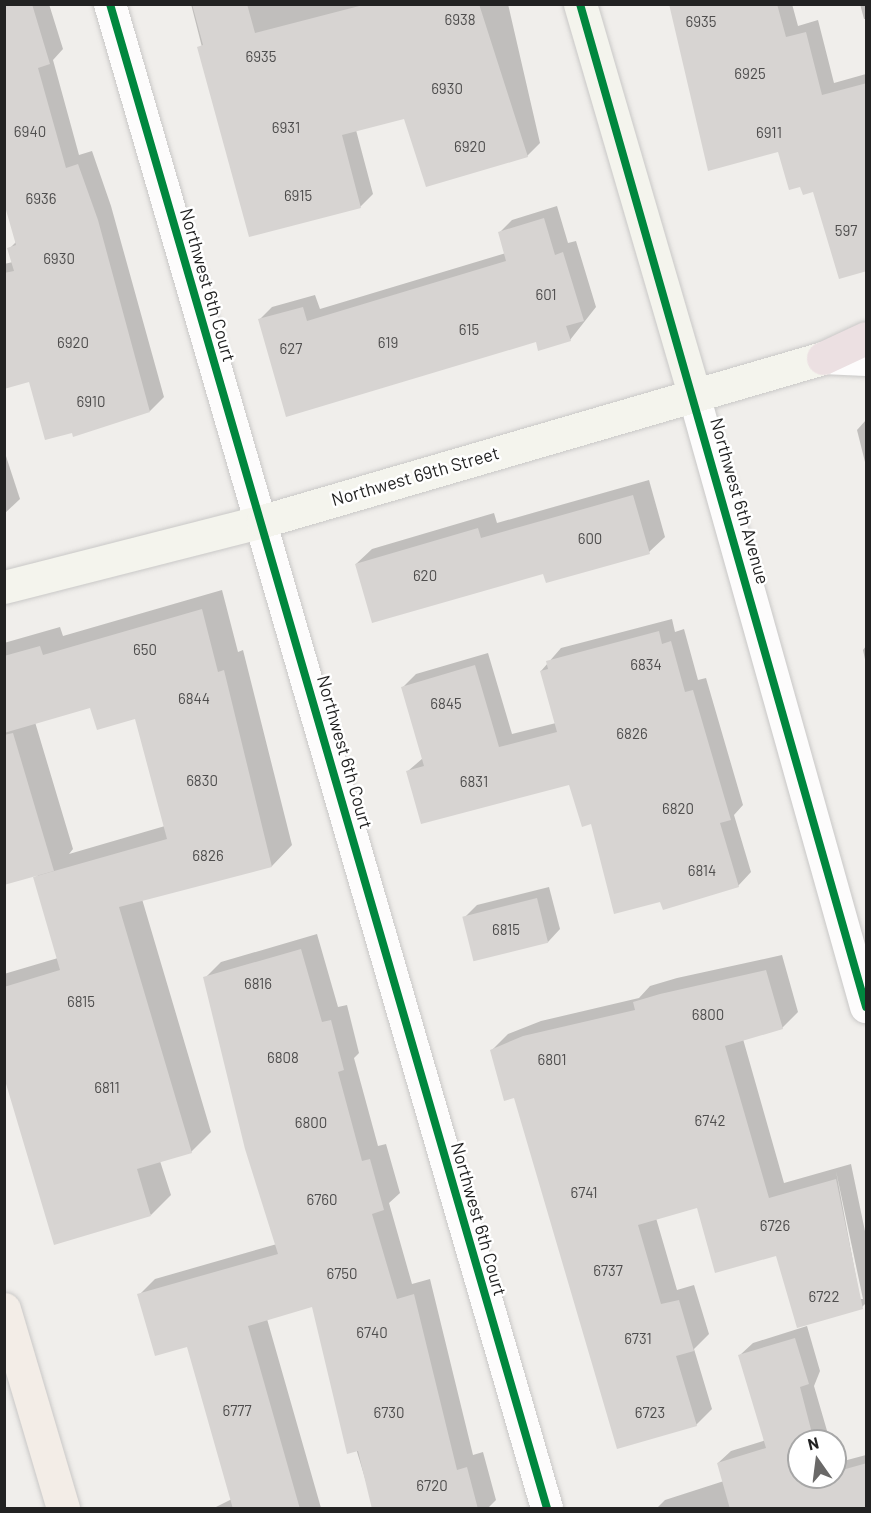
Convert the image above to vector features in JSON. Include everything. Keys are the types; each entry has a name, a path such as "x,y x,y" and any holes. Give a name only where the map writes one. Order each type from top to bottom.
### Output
{"highway":[{"path":"823,358 867,338"}],"main road":[{"path":"4,1309 63,1509"}],"street":[{"name":"Northwest 6th Court","path":"110,4 262,521 547,1509"},
{"name":"Northwest 6th Avenue","path":"580,4 694,395 867,1007"},
{"path":"823,358 867,327"},
{"name":"Northwest 69th Street","path":"4,587 262,521 823,358"},
{"path":"823,358 867,360"}],"building":[{"path":"4,4 32,4 50,64 38,68 66,168 78,164 98,220 150,412 73,437 72,433 45,440 29,382 4,389 4,273 14,271 7,248 16,245 4,203"},
{"path":"192,4 247,4 255,33 367,4 479,4 528,157 426,187 404,119 342,135 361,208 249,237 197,47 203,45"},
{"path":"669,4 777,4 786,37 806,32 822,95 867,83 867,271 839,279 813,192 803,195 800,187 789,190 778,152 708,171"},
{"path":"544,218 555,255 563,252 584,321 566,326 571,341 538,351 536,342 286,417 258,319 303,307 307,321 506,261 498,232"},
{"path":"633,495 650,554 546,583 543,574 372,623 355,564 478,528 481,538"},
{"path":"202,609 218,672 224,670 272,867 119,907 192,1153 137,1169 151,1216 54,1245 4,1077 4,987 60,970 33,877 167,839 135,719 97,730 90,708 4,733 4,656 40,646 43,655"},
{"path":"659,631 662,644 671,641 685,692 693,690 731,820 720,823 739,887 663,910 660,902 614,914 591,824 582,827 569,785 421,824 406,771 424,766 401,687 475,665 499,747 557,732 540,671 548,669 546,661"},
{"path":"13,733 54,871 4,885 4,735"},
{"path":"537,898 548,943 473,961 462,917"},
{"path":"301,949 322,1022 331,1020 344,1070 338,1072 362,1161 370,1159 384,1210 372,1214 397,1299 414,1294 457,1470 467,1467 478,1509 372,1509 358,1451 347,1454 312,1307 248,1326 300,1509 233,1509 187,1347 155,1356 137,1294 278,1254 245,1149 203,977"},
{"path":"766,970 783,1029 725,1046 769,1198 836,1179 863,1309 797,1328 776,1256 715,1273 697,1208 638,1225 661,1304 679,1300 694,1351 676,1356 697,1426 617,1449 514,1098 504,1101 490,1050 523,1036 635,1010 633,1002 660,994"},
{"path":"795,1338 809,1384 800,1387 811,1429 787,1429 787,1489 847,1489 847,1469 867,1463 867,1509 730,1509 717,1463 766,1448 738,1355"}],"cycle path":[{"path":"110,4 547,1508"},
{"path":"580,4 866,1007"}]}
